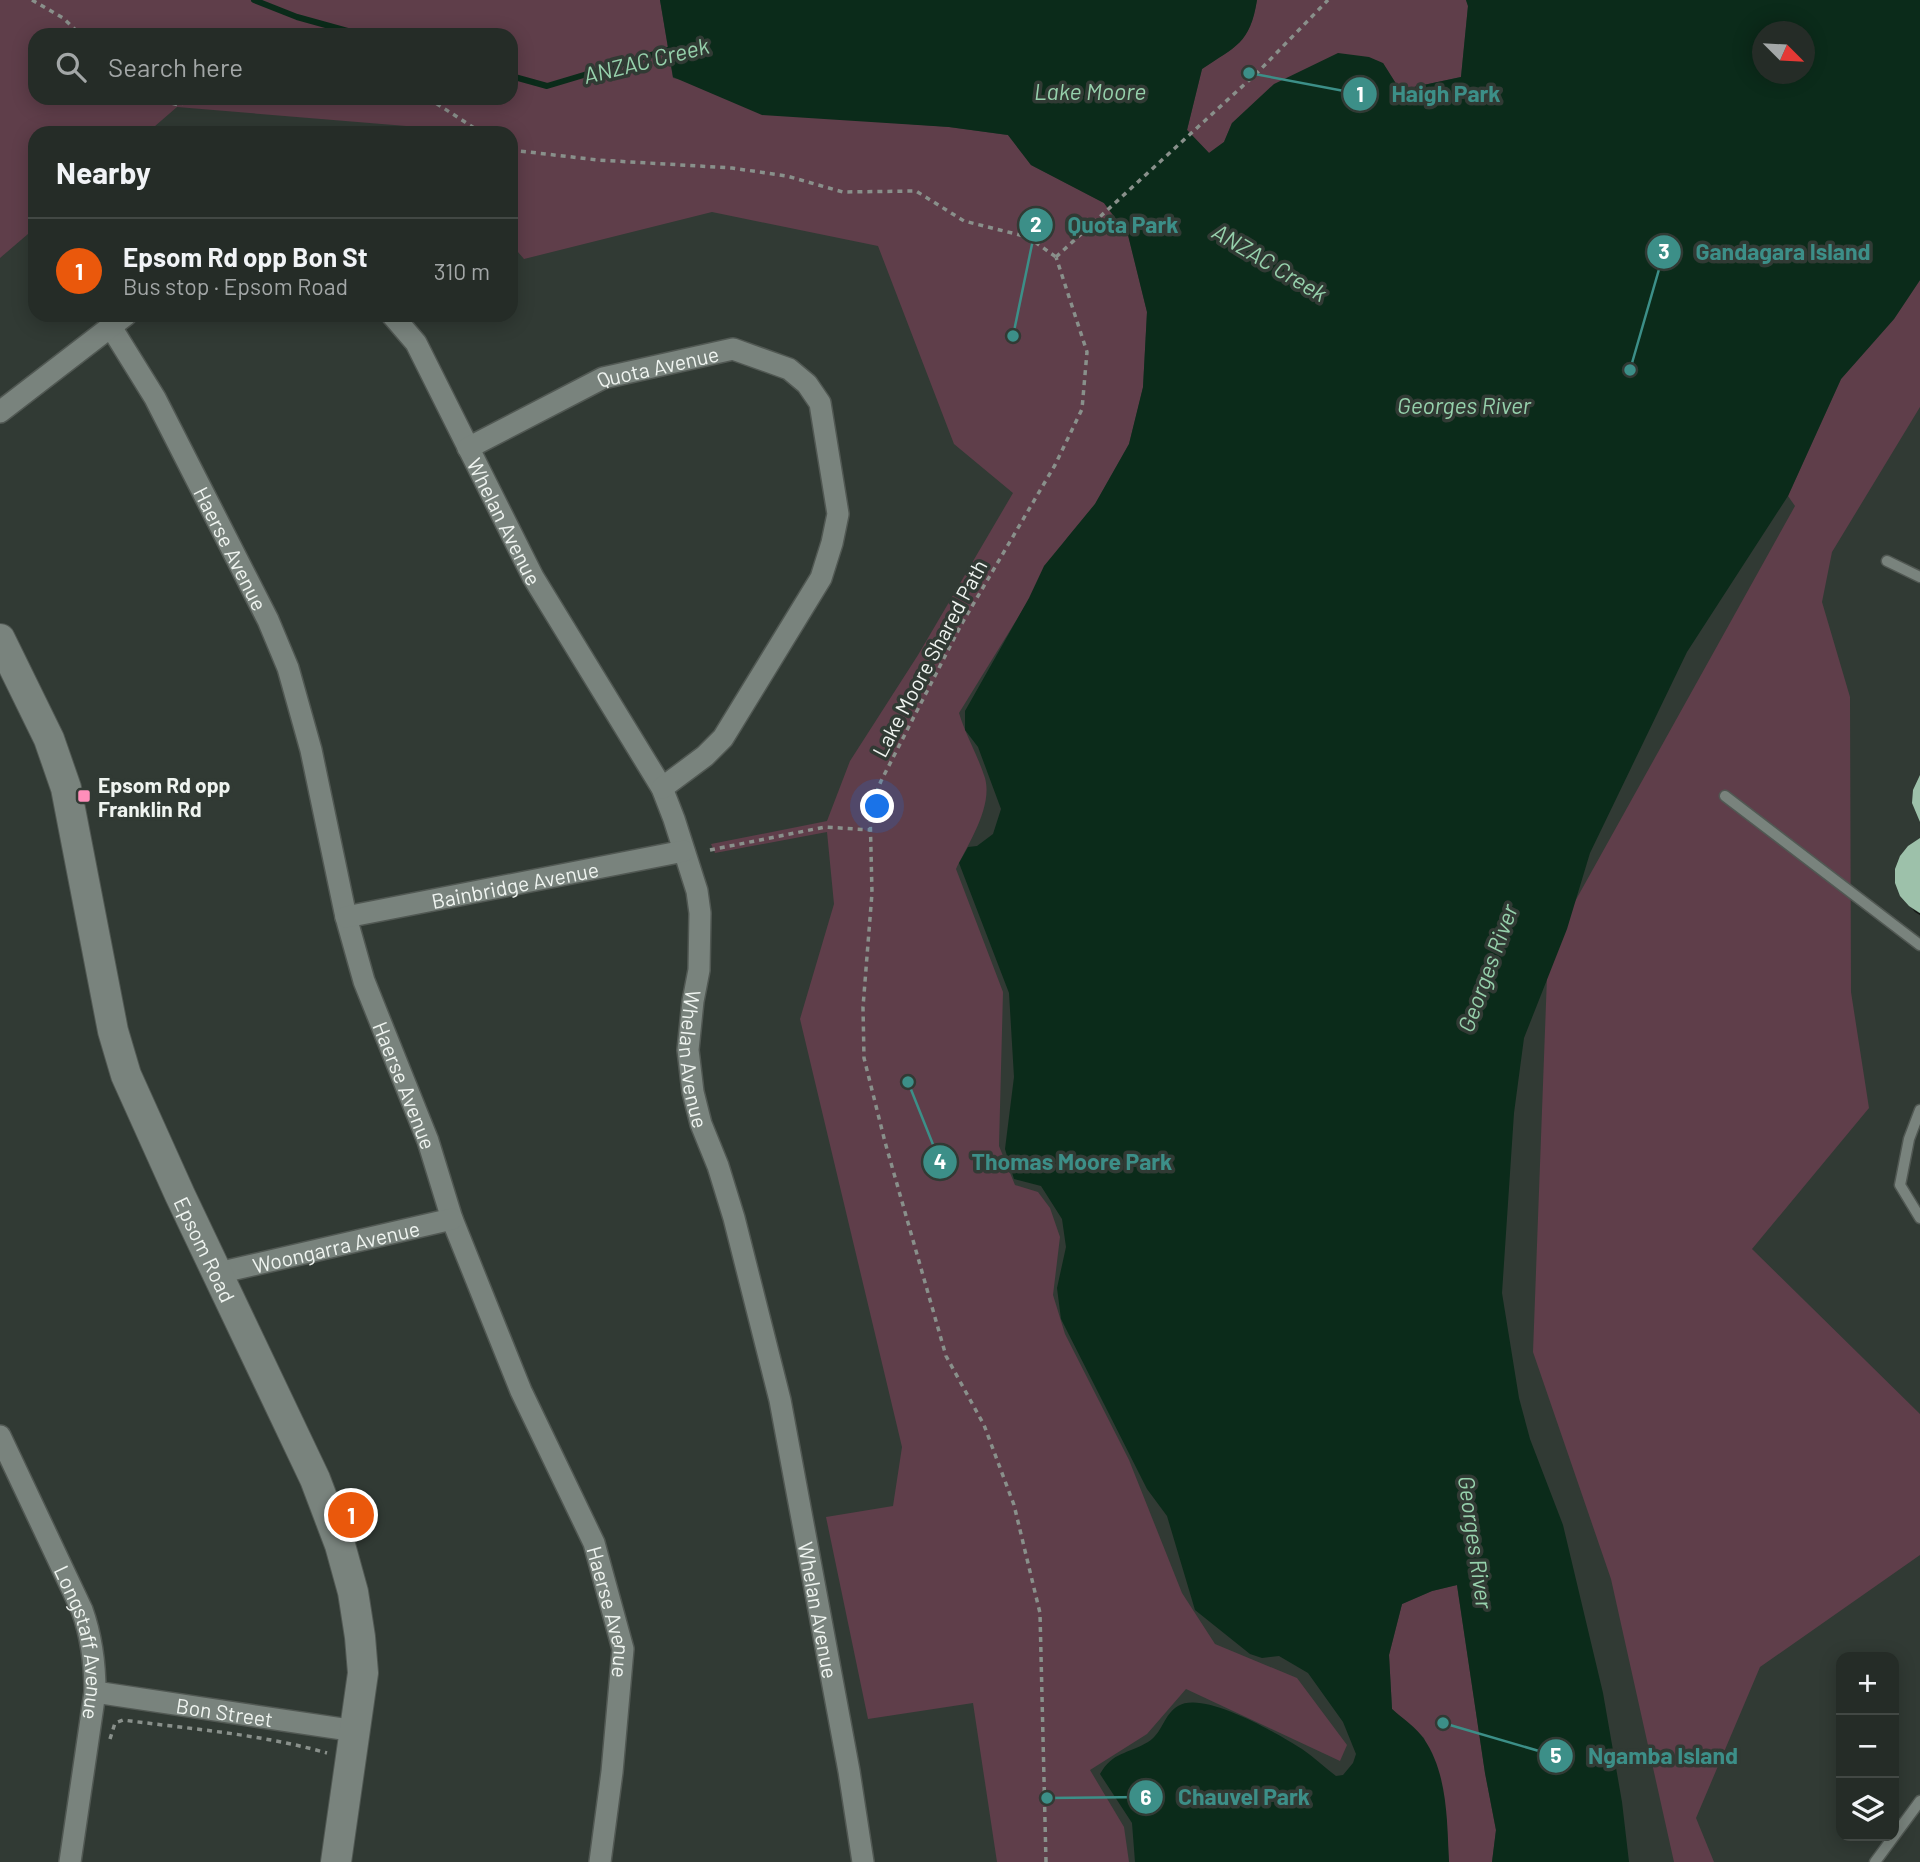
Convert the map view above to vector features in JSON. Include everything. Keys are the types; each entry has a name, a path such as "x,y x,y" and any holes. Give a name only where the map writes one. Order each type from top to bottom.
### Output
{"street":[{"path":"0,412 118,322"},
{"name":"Haerse Avenue","path":"119,322 155,398 268,620 288,668 311,750 346,917 364,981 428,1141 452,1219 520,1391 594,1543 624,1649 600,1862"},
{"name":"Whelan Avenue","path":"398,322 416,343 533,577 662,788 697,891 700,913 699,970 692,1001 688,1050 693,1092 701,1124 718,1166 734,1218 780,1400 849,1771 863,1862"},
{"name":"Quota Avenue","path":"468,448 603,378 733,349 789,369 807,384 820,403 838,514 821,578 723,738 662,788"},
{"name":"Epsom Road","path":"2,646 49,739 68,798 103,984 126,1075 315,1479 340,1545 353,1592 361,1649 362,1685 336,1862"},
{"name":"Bainbridge Avenue","path":"346,917 684,851"},
{"name":"Woongarra Avenue","path":"218,1273 452,1219"},
{"name":"Longstaff Avenue","path":"0,1436 82,1610 91,1637 95,1668 94,1692 70,1862"},
{"name":"Bon Street","path":"94,1692 356,1731"}],"lane":[{"path":"1888,561 1920,577"},
{"path":"1725,796 1920,944"},
{"path":"1920,1111 1909,1139 1900,1185 1920,1218"},
{"path":"1875,1862 1920,1801"}],"path":[{"path":"32,0 63,18 74,28"},
{"path":"518,151 598,160 746,170 787,176 843,192 916,191 964,221 1028,237 1056,257 1258,72 1328,0"},
{"path":"439,105 471,126"},
{"name":"Lake Moore Shared Path","path":"1046,1862 1040,1613 1014,1505 984,1425 946,1356 864,1058 863,1007 872,893 870,809 881,781 961,625 1055,465 1082,409 1087,352 1056,257"},
{"path":"710,850 825,827 870,831"},
{"name":"Bon Street","path":"110,1740 115,1723 123,1720 301,1745 327,1753"}],"shaded area":[{"path":"0,0 660,0 673,78 883,122 1008,135 1031,165 1104,203 1128,235 1147,312 1143,388 1129,444 1095,504 1067,538 959,713 987,789 983,813 956,869 1003,992 999,1146 1015,1185 1038,1192 1050,1208 1060,1237 1053,1295 1065,1334 1129,1460 1182,1593 1215,1644 1297,1678 1347,1745 1340,1761 1186,1689 1147,1734 1090,1770 1124,1827 1129,1862 997,1862 973,1703 868,1719 826,1517 893,1506 902,1447 800,1019 834,904 827,832 715,853 711,844 827,821 850,761 918,655 1013,493 954,444 878,246 712,212 524,259 518,252 518,126 406,126 177,107 155,126 28,126 28,234 0,258"},
{"path":"1257,0 1466,0 1468,6 1461,77 1400,90 1383,63 1232,123 1224,142 1209,153 1187,130 1202,69 1240,42 1250,26"},
{"path":"1920,280 1920,407 1832,552 1822,602 1850,697 1851,992 1869,1108 1752,1249 1920,1414 1920,1555 1760,1667 1696,1818 1714,1862 1674,1862 1611,1579 1533,1352 1548,950 1795,506 1788,496 1841,379 1894,319"},
{"path":"1457,1585 1496,1830 1492,1862 1449,1862 1446,1815 1424,1738 1392,1709 1389,1655 1402,1604 1432,1591"}],"water":[{"name":"Georges River","path":"660,0 1257,0 1250,26 1240,42 1202,69 1187,130 1209,153 1224,142 1232,123 1274,84 1338,53 1369,57 1383,63 1400,90 1461,77 1468,6 1466,0 1920,0 1920,280 1894,319 1841,379 1788,496 1687,652 1590,853 1567,929 1524,1038 1514,1113 1502,1293 1519,1398 1530,1439 1563,1525 1603,1693 1622,1802 1629,1862 1492,1862 1496,1830 1457,1585 1432,1591 1402,1604 1389,1655 1392,1709 1421,1735 1438,1767 1445,1799 1449,1862 1135,1862 1132,1823 1100,1774 1115,1757 1153,1738 1169,1714 1178,1706 1190,1703 1205,1704 1241,1716 1302,1749 1336,1776 1343,1775 1353,1763 1356,1754 1343,1722 1308,1673 1279,1656 1262,1658 1250,1654 1195,1610 1167,1516 1147,1489 1061,1319 1057,1288 1066,1247 1062,1219 1041,1186 1014,1179 1005,1149 1014,1077 1009,993 959,863 968,847 977,846 993,834 1001,809 978,747 965,730 965,711 1029,598 1044,566 1095,504 1129,444 1143,387 1147,312 1128,235 1104,203 1031,165 1008,135 949,127 762,115 673,77"}],"building":[{"path":"1920,775 1920,822 1912,803 1913,790"},
{"path":"1920,838 1920,913 1900,896 1895,883 1895,869 1908,846"}],"waterway":[{"name":"ANZAC Creek","path":"254,0 297,17 337,28"},
{"name":"ANZAC Creek","path":"518,78 547,86 674,48"}],"place":[{"name":"Haigh Park","path":"1249,73"},
{"name":"Quota Park","path":"1013,336"},
{"name":"Gandagara Island","path":"1630,370"},
{"name":"Epsom Rd opp Franklin Rd","path":"84,796"},
{"name":"Thomas Moore Park","path":"908,1082"},
{"name":"Epsom Rd opp Bon St","path":"351,1515"},
{"name":"Ngamba Island","path":"1443,1723"},
{"name":"Chauvel Park","path":"1047,1798"}],"water label":[{"name":"Lake Moore","path":"1090,91"}]}
